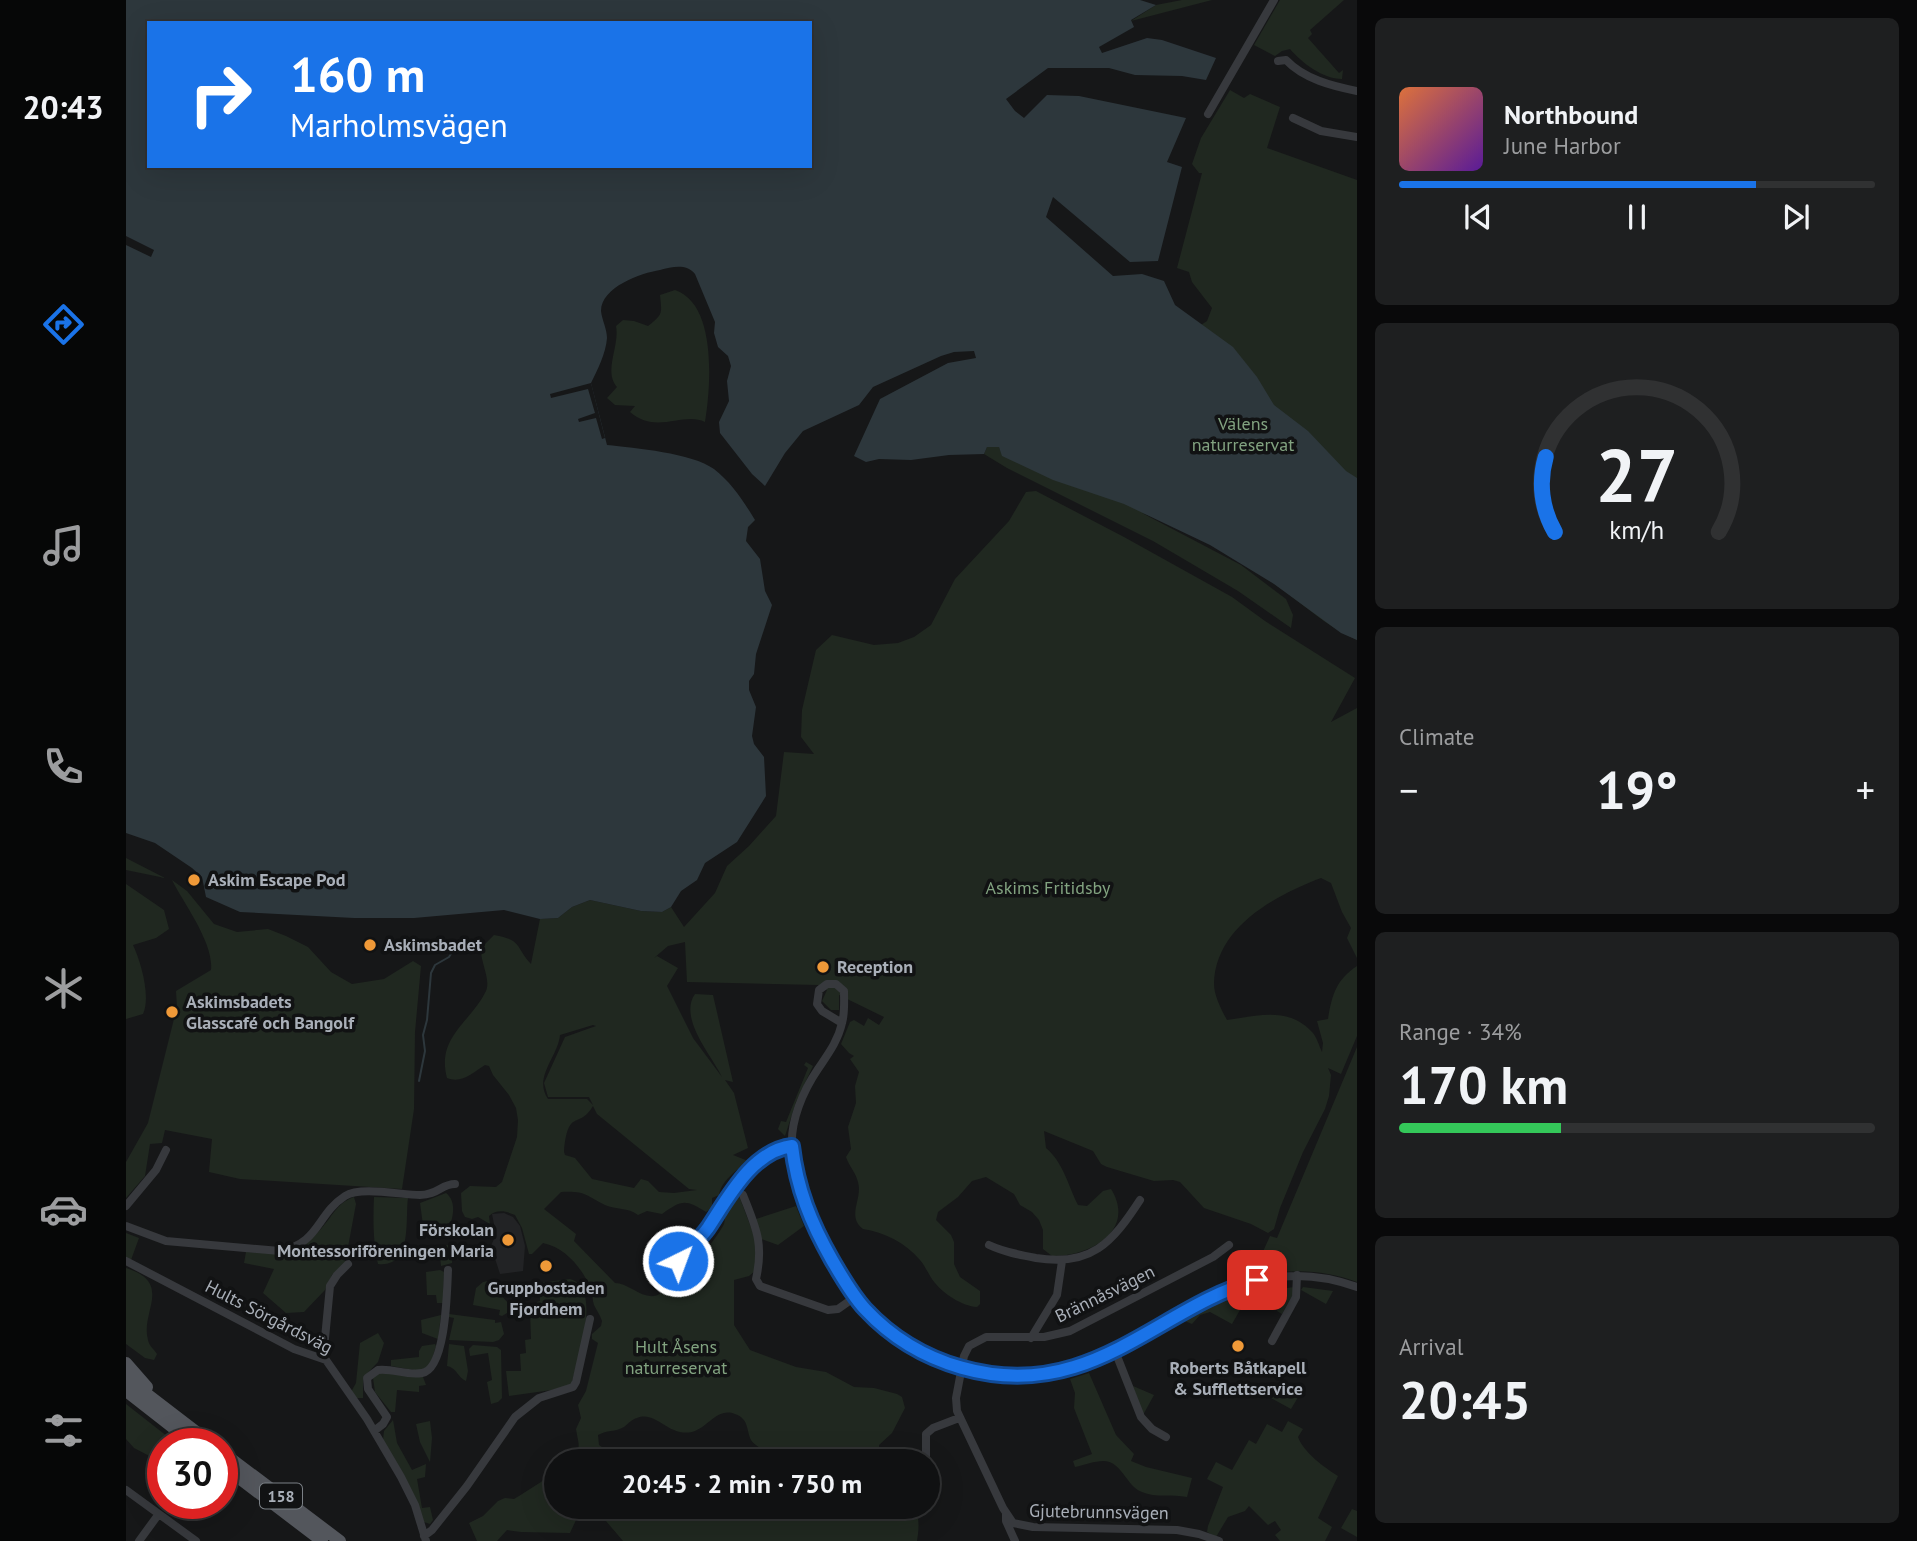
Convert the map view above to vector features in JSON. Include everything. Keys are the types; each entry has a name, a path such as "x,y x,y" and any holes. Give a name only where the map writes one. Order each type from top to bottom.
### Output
{"main road":[{"path":"126,1363 157,1402"},
{"path":"126,1378 191,1428"},
{"path":"126,1391 173,1428"},
{"name":"158","path":"238,1464 340,1541"},
{"name":"158","path":"238,1477 322,1541"}],"street":[{"path":"1208,114 1274,0"},
{"path":"1278,61 1286,60 1294,69 1314,78 1357,91"},
{"path":"1293,118 1321,131 1356,133"},
{"path":"842,1023 822,1011 817,1004 817,995 827,984 836,984 844,991 842,1023 836,1040 801,1103 792,1130 797,1183 820,1239 855,1297 898,1340 925,1355 962,1368 1003,1376 1040,1375 1076,1367 1115,1351 1166,1321 1234,1287 1257,1280 1297,1275 1327,1278 1357,1287"},
{"path":"661,1269 675,1264 694,1245 739,1181 775,1149 792,1146"},
{"path":"126,1206 156,1170 166,1150"},
{"path":"126,1226 166,1241 280,1251 306,1241 335,1204 350,1194 363,1192 430,1195 448,1184 455,1184"},
{"path":"743,1195 760,1241 756,1279 760,1286 828,1310 838,1309 855,1297"},
{"path":"989,1245 1026,1256 1062,1261 1082,1258 1103,1247 1140,1200"},
{"name":"Brännåsvägen","path":"962,1368 967,1350 976,1341 994,1336 1031,1338 1062,1334 1213,1257 1229,1245"},
{"name":"Hults Sörgårdsväg","path":"126,1261 293,1349 323,1359 331,1366 374,1431 411,1496 425,1539"},
{"path":"1031,1338 1057,1295 1062,1261"},
{"path":"323,1359 330,1286 348,1264"},
{"path":"374,1431 387,1417 368,1389 368,1378 378,1370 421,1374 433,1367 440,1342 449,1270"},
{"path":"1272,1340 1296,1297 1297,1275"},
{"path":"425,1539 467,1486 515,1417 539,1398 575,1385 590,1319"},
{"path":"1115,1351 1141,1417 1152,1429 1167,1437"},
{"name":"Gjutebrunnsvägen","path":"962,1368 956,1398 959,1418 1006,1514 1013,1523 1020,1526 1172,1530 1199,1534 1219,1541"},
{"path":"926,1449 926,1434 933,1428 959,1418"},
{"path":"126,1490 147,1506"},
{"path":"1006,1514 1006,1521 1015,1541"},
{"path":"139,1541 155,1519"},
{"path":"164,1519 196,1541"}],"shaded area":[{"path":"126,0 1140,0 1156,5 1131,20 1134,27 1099,47 1102,53 1147,38 1162,40 1216,58 1206,80 1182,76 1135,75 1109,68 1048,68 1006,99 1024,118 1047,95 1079,96 1186,118 1167,162 1182,167 1158,261 1130,262 1053,197 1046,217 1113,276 1142,274 1164,281 1175,305 1233,347 1257,377 1274,405 1308,431 1346,471 1357,478 1357,640 1341,633 1274,584 1210,545 1124,504 1053,480 1002,456 999,447 987,447 984,454 911,460 879,459 866,462 854,456 880,399 948,363 976,358 974,351 941,356 873,387 859,405 803,431 785,453 765,486 752,474 720,433 719,422 729,401 727,381 731,366 728,356 718,347 714,333 715,322 695,274 687,268 679,267 652,272 623,283 603,302 601,311 607,335 606,344 591,383 607,445 663,452 704,463 726,480 755,520 748,527 746,541 760,559 765,591 772,605 756,654 754,674 749,681 749,690 756,707 752,736 754,744 764,757 766,796 737,842 705,863 697,880 681,891 671,907 662,912 641,911 590,900 572,907 558,918 540,919 504,910 414,918 240,912 206,897 202,877 192,868 155,843 126,833 126,245 151,257 154,250 126,236"},
{"name":"Förskolan Montessoriföreningen Maria","path":"504,1213 513,1217 520,1226 525,1246 523,1271 500,1274 491,1246 496,1234 492,1214"}],"green space":[{"path":"1182,0 1212,0 1131,21 1156,5"},
{"path":"1280,0 1344,0 1310,30 1312,34 1308,38 1339,73 1343,70 1342,79 1313,69 1290,49 1275,56 1254,45"},
{"name":"Välens naturreservat","path":"1230,90 1244,98 1250,94 1280,107 1267,148 1357,180 1357,640 1325,622 1245,564 1194,535 1142,513 1241,565 1286,599 1293,615 1291,628 1238,591 1153,541 984,454 987,447 999,447 1003,456 1207,321 1212,308 1192,282 1189,272 1177,268 1202,173 1192,164 1201,138"},
{"path":"675,290 689,298 705,328 709,388 705,422 688,419 650,422 630,412 635,406 615,405 607,398 617,387 611,374 616,326 623,320 648,326 660,313 660,295"},
{"path":"1036,491 1232,597 1355,678 1331,722 1357,708 1357,958 1347,938 1351,928 1331,883 1321,878 1268,904 1236,930 1217,964 1214,984 1220,1007 1227,1020 1261,1015 1293,1019 1312,1032 1322,1052 1323,1043 1317,1021 1328,1019 1336,989 1344,977 1357,966 1357,1036 1341,1074 1328,1068 1331,1075 1325,1109 1303,1152 1274,1229 1268,1233 1251,1224 1204,1208 1180,1182 1154,1181 1107,1167 1101,1164 1093,1151 1044,1131 1046,1148 1061,1167 1078,1205 1087,1206 1103,1191 1111,1189 1117,1204 1118,1217 1114,1229 1094,1246 1080,1252 1052,1256 1043,1249 1043,1230 1039,1220 1020,1205 1014,1194 986,1177 972,1181 958,1197 938,1212 936,1220 951,1235 954,1242 954,1264 960,1277 980,1291 980,1304 977,1307 959,1302 939,1287 908,1248 887,1236 863,1229 856,1219 859,1188 846,1157 851,1149 848,1127 856,1103 855,1086 859,1072 850,1059 854,1056 841,1044 850,1022 854,1020 864,1026 868,1018 879,1025 884,1017 839,995 839,1010 831,1010 822,1001 827,990 818,985 687,982 685,942 668,946 654,958 657,956 678,968 667,986 693,1038 722,1077 698,1037 691,1014 695,994 713,995 733,1082 725,1080 734,1093 748,1148 733,1155 748,1161 726,1180 719,1195 712,1198 712,1208 706,1212 684,1203 662,1214 647,1211 638,1215 613,1208 576,1192 561,1192 544,1209 576,1234 574,1241 615,1283 644,1295 655,1296 686,1273 707,1248 724,1224 727,1210 738,1193 758,1246 755,1271 749,1276 734,1280 734,1325 750,1350 796,1367 826,1372 854,1387 874,1388 897,1394 902,1397 905,1408 892,1433 879,1445 879,1449 760,1449 751,1440 743,1419 735,1414 723,1413 698,1430 684,1433 650,1418 637,1418 621,1429 598,1435 599,1445 605,1449 577,1449 579,1444 576,1429 581,1418 578,1405 586,1391 598,1343 592,1339 592,1334 601,1326 602,1321 594,1305 591,1289 578,1267 559,1249 543,1243 529,1254 522,1228 515,1215 495,1212 489,1216 490,1224 478,1217 465,1217 462,1211 461,1193 470,1186 496,1187 502,1182 517,1137 516,1108 489,1066 485,1065 462,1079 447,1078 446,1051 486,991 487,981 481,948 494,935 510,939 531,964 540,919 558,918 572,907 590,900 641,911 662,912 671,907 684,927 715,893 727,866 776,816 784,752 814,754 801,737 802,710 816,650 832,635 874,645 898,643 914,637 931,625 955,579 1009,521 1026,492","holes":["596,1026 565,1037 544,1083 548,1097 589,1097 593,1105 587,1099 548,1099 543,1083 560,1035","593,1106 597,1114 689,1189 697,1190 659,1192 648,1181 641,1179 634,1188 592,1179 575,1158 565,1155 564,1152 571,1124 588,1113"]},
{"path":"126,858 165,878 126,870"},
{"path":"172,880 187,891 214,924 237,932 268,929 286,936 308,947 331,972 352,984 384,979 413,961 421,966 415,1032 414,1109 402,1189 240,1179 209,1172 212,1139 165,1130 162,1143 150,1144 145,1176 126,1198 126,1162 148,1123 177,1007 176,991 211,970 211,959 203,936"},
{"path":"126,884 164,910 169,929 156,938 133,945 144,979 146,998 143,1014 126,1019"},
{"path":"1357,1047 1357,1282 1331,1274 1304,1271 1251,1278 1270,1236 1277,1238"},
{"path":"806,1062 813,1066 796,1102 785,1136 778,1129 781,1121 786,1122 808,1068 804,1065"},
{"path":"446,1193 453,1206 451,1222 433,1231 427,1230 423,1225 420,1203"},
{"path":"354,1197 356,1204 345,1263 332,1275 325,1290 304,1312 286,1313 263,1293 274,1269 244,1263 246,1252 284,1252 302,1246 340,1206"},
{"path":"374,1197 408,1198 405,1241 397,1258 389,1263 378,1264"},
{"path":"796,1206 804,1226 778,1245 761,1239 756,1219"},
{"path":"126,1233 139,1238 131,1260 126,1257"},
{"path":"448,1245 453,1250 452,1263 441,1266 439,1247"},
{"path":"126,1268 140,1274 149,1282 152,1290 147,1329 149,1342 157,1354 154,1360 145,1358 126,1344"},
{"path":"426,1272 444,1272 443,1303 437,1303 436,1295 427,1295"},
{"path":"497,1279 499,1293 509,1304 507,1313 502,1316 499,1315 500,1310 473,1305 476,1288 483,1282"},
{"path":"570,1279 580,1285 585,1296 586,1310 572,1383 566,1388 509,1396 506,1371 521,1371 520,1354 526,1353 525,1340 531,1339 530,1311 537,1310 537,1302 540,1301 539,1283"},
{"path":"1285,1280 1287,1288 1294,1287 1295,1291 1282,1314 1277,1311 1279,1304 1263,1295 1250,1305 1244,1303 1232,1324 1210,1312 1200,1315 1192,1324 1180,1319 1217,1298 1250,1285"},
{"path":"1303,1287 1333,1291 1326,1304 1301,1290"},
{"path":"449,1314 501,1322 504,1334 493,1342 449,1340 454,1318 449,1317"},
{"path":"441,1315 438,1339 422,1333 421,1320"},
{"path":"378,1333 384,1343 378,1362 363,1378 363,1398 355,1398 351,1392 356,1383 360,1343"},
{"path":"435,1344 430,1366 419,1371 391,1366 391,1360 419,1357 422,1346"},
{"path":"449,1344 464,1346 468,1371 466,1381 447,1366"},
{"path":"473,1345 497,1347 501,1350 502,1398 498,1402 491,1404 487,1382 492,1380 488,1353 470,1356 469,1349"},
{"path":"1108,1357 1114,1358 1059,1378 1001,1382 1078,1370"},
{"path":"380,1372 423,1377 426,1385 419,1386 419,1392 397,1390 395,1412 391,1412 375,1392 373,1378"},
{"path":"1089,1373 1116,1435 1134,1454 1131,1461 1192,1478 1187,1497 1142,1492 1109,1462 1100,1461 1075,1467 1073,1461 1092,1454 1074,1408 1075,1393 1070,1379"},
{"path":"1276,1384 1292,1392 1296,1385 1303,1389 1291,1409 1269,1397"},
{"path":"1133,1386 1154,1395 1143,1415"},
{"path":"126,1404 157,1428 147,1428 147,1455 134,1448 126,1439"},
{"path":"393,1420 397,1443 412,1470 426,1464 425,1477 417,1479 422,1508 430,1507 433,1520 430,1524 424,1522 383,1440 384,1431"},
{"path":"430,1421 430,1462 420,1442 416,1424"},
{"path":"1288,1421 1303,1429 1298,1437 1310,1454 1338,1476 1318,1518 1332,1527 1325,1541 1280,1541 1275,1535 1281,1530 1275,1521 1268,1525 1249,1506 1245,1511 1228,1517 1216,1537 1207,1532 1223,1487 1207,1479 1216,1462 1232,1470 1249,1440 1256,1444 1267,1424 1282,1432"},
{"path":"544,1479 544,1519 576,1519 570,1533 507,1530 497,1541 477,1541 469,1523 483,1516 498,1501 505,1498 514,1499"},
{"path":"1352,1509 1357,1511 1357,1537 1341,1528"},
{"path":"604,1519 918,1519 917,1541 623,1541"}],"pier":[{"path":"591,383 605,438 602,439 596,418 579,422 578,419 595,413 588,389 551,398 550,394"}],"waterway":[{"path":"419,1081 425,1051 423,1035 431,973 435,965 449,957 452,952"}],"place":[{"name":"Askim Escape Pod","path":"194,880"},
{"name":"Askimsbadet","path":"370,945"},
{"name":"Reception","path":"823,967"},
{"name":"Askimsbadets Glasscafé och Bangolf","path":"172,1012"},
{"name":"Förskolan Montessoriföreningen Maria","path":"508,1240"},
{"name":"Gruppbostaden Fjordhem","path":"546,1266"},
{"name":"Roberts Båtkapell & Sufflettservice","path":"1238,1346"}],"route":[{"path":"678,1261 708,1228 739,1181 775,1149 792,1146 797,1183 806,1208 820,1239 855,1297 898,1340 925,1355 962,1368 1003,1376 1022,1376 1076,1367 1115,1351 1215,1296 1257,1280"}],"park label":[{"name":"Askims Fritidsby","path":"1048,888"},
{"name":"Hult Åsens naturreservat","path":"676,1357"}]}
